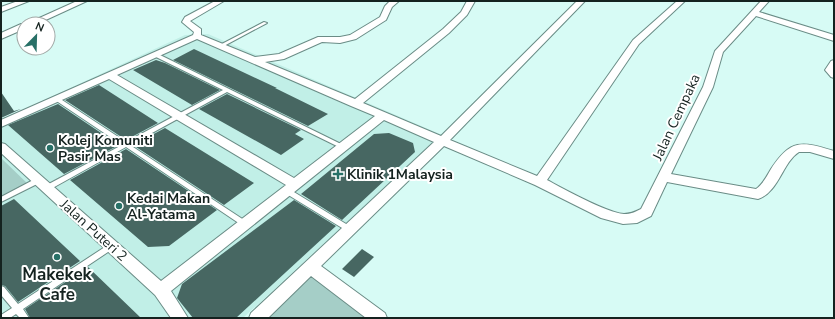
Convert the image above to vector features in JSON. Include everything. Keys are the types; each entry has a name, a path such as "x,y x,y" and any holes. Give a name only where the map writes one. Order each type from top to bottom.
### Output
{"street":[{"path":"1,10 25,1"},
{"path":"48,16 83,1"},
{"path":"197,36 198,31 186,22 188,19 220,1"},
{"path":"253,60 280,57 321,39 347,40 383,18 389,6 396,1"},
{"path":"355,104 446,31 464,13 470,1"},
{"path":"257,318 442,141 581,1"},
{"path":"1,124 156,56 197,36 539,182 636,42 681,1"},
{"name":"Jalan Cempaka","path":"539,182 606,214 623,219 637,218 646,212 708,87 720,51 765,1"},
{"path":"754,13 834,38"},
{"path":"1,36 16,29"},
{"path":"834,63 830,70 834,75"},
{"path":"111,76 179,116 292,188"},
{"path":"160,290 382,116"},
{"name":"Jalan Puteri 2","path":"1,147 160,290 180,318"},
{"path":"663,177 758,194 764,191 786,155 792,149 802,148 819,150 834,155"},
{"path":"310,266 379,318"}],"lane":[{"path":"220,46 265,23"},
{"path":"156,56 343,147"},
{"path":"1,200 43,184 126,145 226,90"},
{"path":"57,99 245,224"},
{"path":"292,188 349,229"},
{"path":"3,318 111,246"},
{"path":"1,288 25,318"}],"shaded area":[{"path":"208,34 442,135 243,318 1,318 1,120 185,35"},
{"path":"1,158 29,185 1,200"},
{"path":"310,266 379,318 257,318"}],"building":[{"path":"194,49 328,114 308,126 173,60"},
{"path":"156,60 220,90 192,105 133,70"},
{"path":"99,85 158,123 126,140 65,100"},
{"path":"1,92 14,111 21,109 1,118"},
{"path":"227,94 301,130 295,134 304,139 281,155 199,109"},
{"path":"58,104 119,145 64,174 8,125"},
{"path":"165,128 254,183 224,205 133,145"},
{"path":"389,133 413,143 415,152 342,220 301,194 374,134"},
{"path":"126,149 217,210 169,246 148,247 70,180"},
{"path":"14,199 80,261 18,302 5,286 1,285 1,206"},
{"path":"294,200 336,226 236,318 193,318 177,298 182,284"},
{"path":"362,249 374,257 354,277 342,269"},
{"path":"88,267 141,318 30,318 25,309"}],"place":[{"name":"Kolej Komuniti Pasir Mas","path":"50,148"},
{"name":"Klinik 1Malaysia","path":"338,174"},
{"name":"Kedai Makan Al-Yatama","path":"119,206"},
{"name":"Makekek Cafe","path":"57,257"}]}
